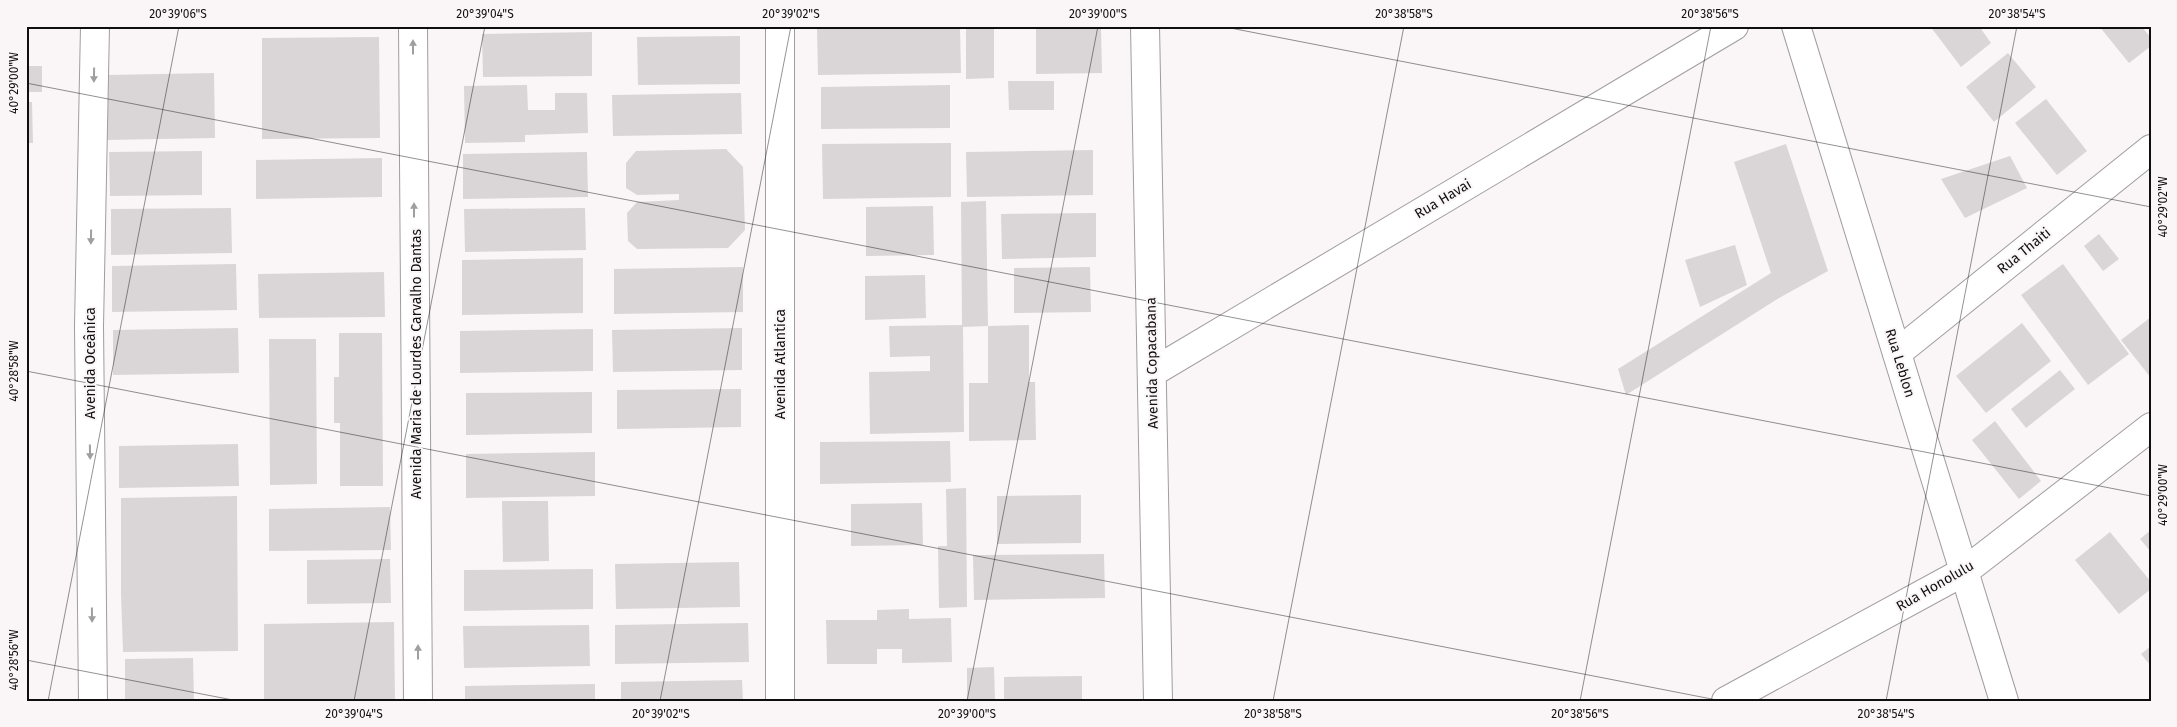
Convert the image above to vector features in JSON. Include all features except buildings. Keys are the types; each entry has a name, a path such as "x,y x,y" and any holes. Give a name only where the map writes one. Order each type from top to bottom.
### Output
{"street":[{"name":"Avenida Oceânica","path":"93,701 89,326 95,26"},
{"name":"Avenida Maria de Lourdes Carvalho Dantas","path":"413,26 418,701"},
{"name":"Avenida Atlantica","path":"780,26 780,701"},
{"name":"Avenida Copacabana","path":"1145,26 1158,701"},
{"name":"Rua Havai","path":"1152,372 1734,26"},
{"name":"Rua Leblon","path":"1796,26 2004,701"},
{"name":"Rua Thaiti","path":"1897,353 2151,149"},
{"name":"Rua Honolulu","path":"1726,701 1965,571 2151,427"}]}
